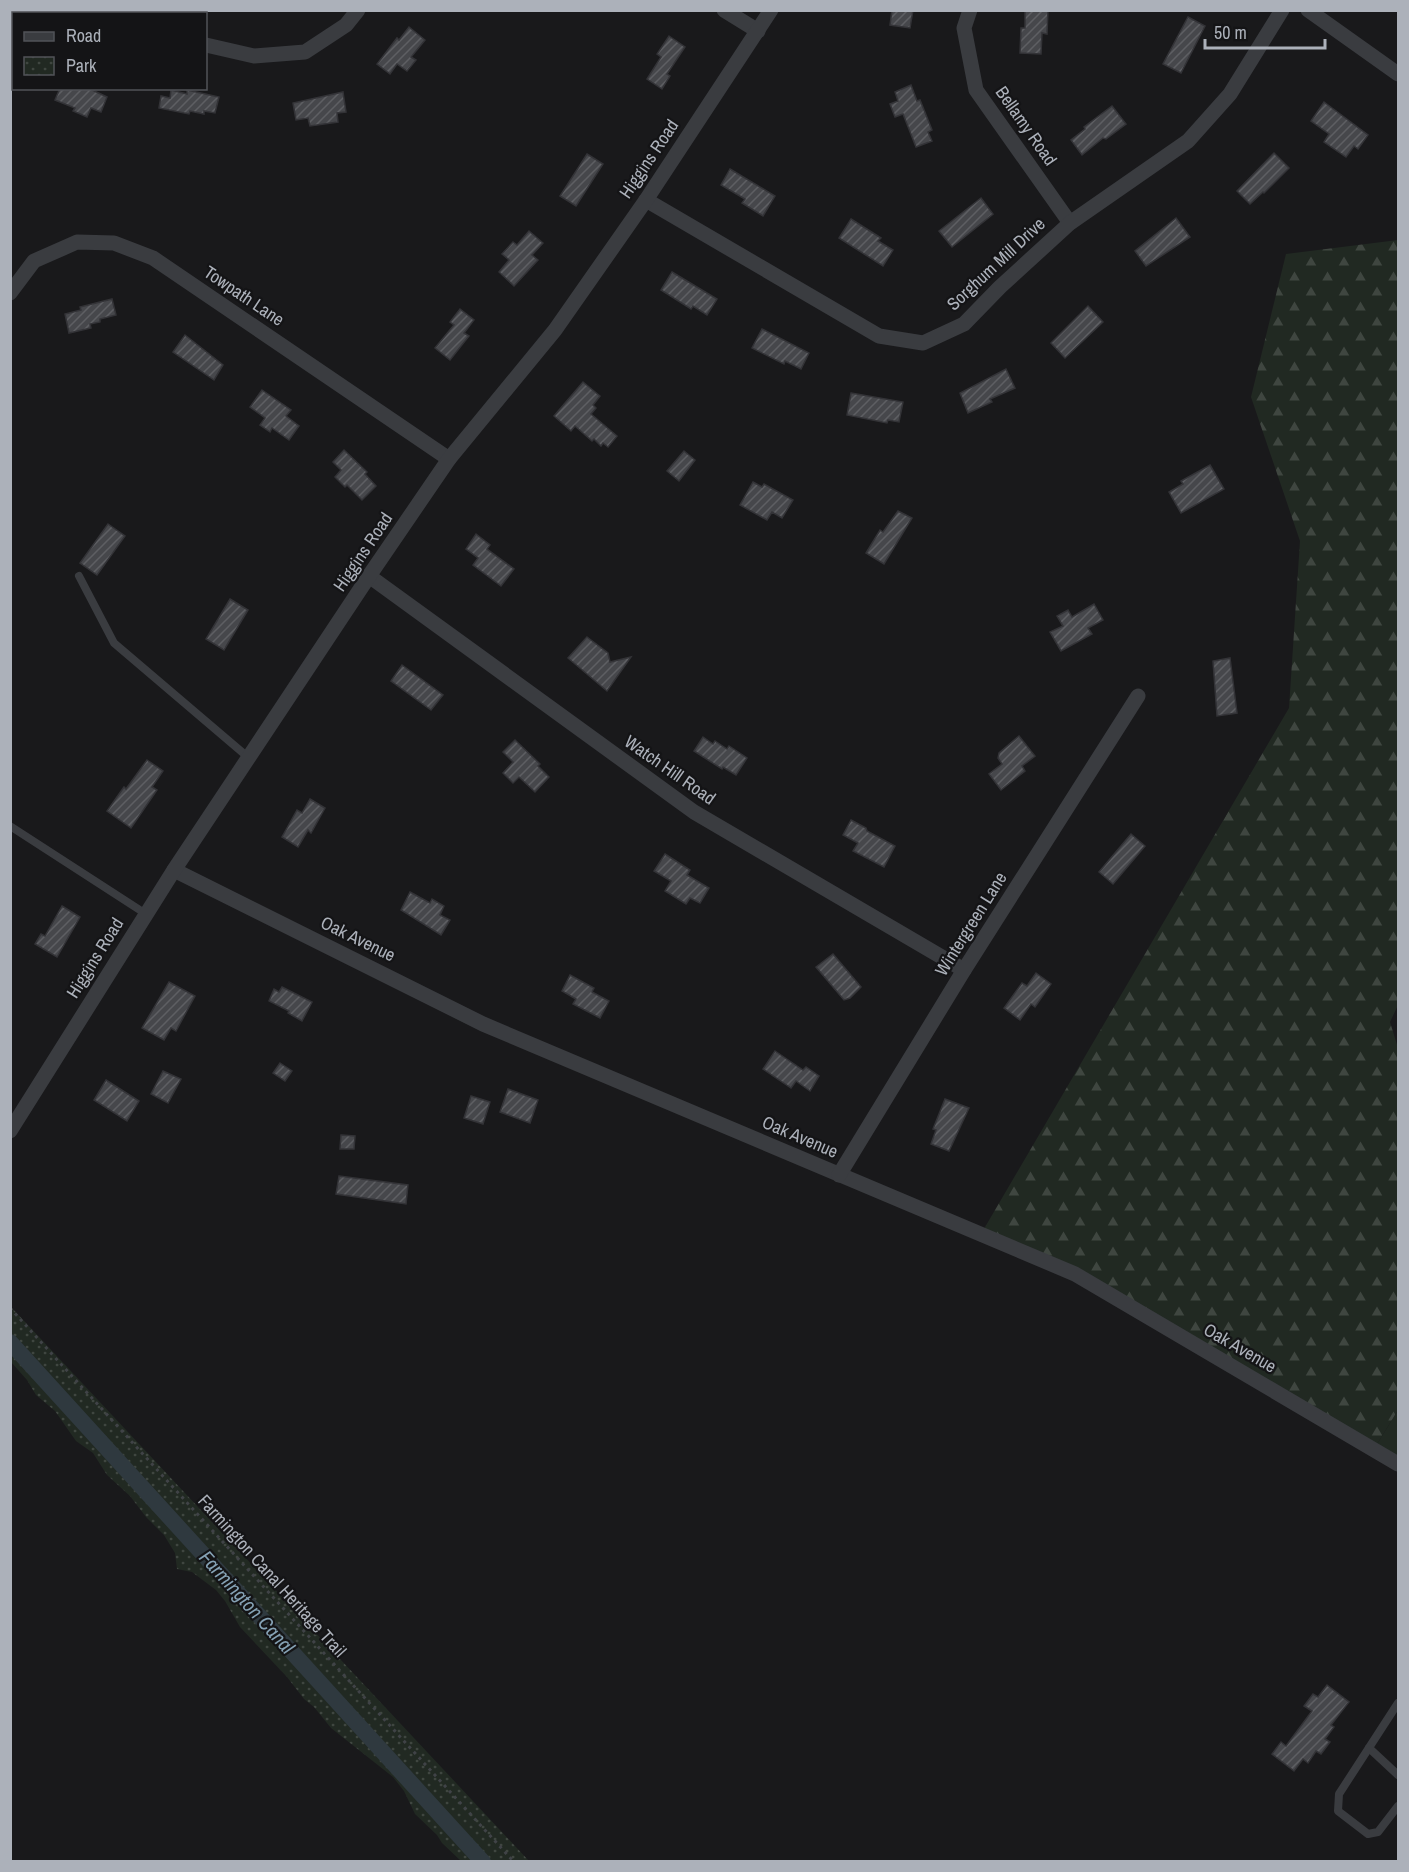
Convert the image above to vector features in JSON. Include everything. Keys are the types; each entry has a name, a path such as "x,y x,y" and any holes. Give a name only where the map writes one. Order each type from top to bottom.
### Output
{"street":[{"path":"207,45 254,56 305,52 346,25 358,10"},
{"path":"724,10 758,31"},
{"name":"Higgins Road","path":"10,1131 174,870 369,576 449,459 555,330 646,200 771,10"},
{"name":"Bellamy Road","path":"970,10 964,28 976,90 1070,223"},
{"name":"Sorghum Mill Drive","path":"646,200 879,336 923,343 964,324 1000,287 1070,223 1188,141 1230,94 1282,10"},
{"path":"1308,10 1398,74"},
{"name":"Towpath Lane","path":"10,293 34,261 77,243 114,243 153,258 449,459"},
{"name":"Watch Hill Road","path":"369,576 694,812 964,970"},
{"name":"Wintergreen Lane","path":"839,1175 964,970 1138,696"},
{"name":"Oak Avenue","path":"174,870 483,1024 1076,1274 1398,1464"}],"lane":[{"path":"79,576 114,643 249,758"},
{"path":"10,826 146,915"},
{"path":"1398,1703 1339,1794 1338,1811 1368,1834 1378,1832 1398,1806"},
{"path":"1368,1748 1398,1775"}],"path":[{"name":"Farmington Canal Heritage Trail","path":"10,1308 514,1862"}],"green space":[{"path":"1398,240 1398,1005 1390,1022 1398,1048 1398,1410 1374,1449 1075,1274 981,1234 1289,708 1300,541 1251,397 1286,254"},
{"path":"11,1307 529,1861 461,1861 415,1814 404,1791 393,1777 331,1728 314,1707 304,1699 287,1677 240,1627 216,1590 192,1572 177,1569 175,1553 164,1535 130,1496 107,1475 93,1453 76,1441 55,1411 36,1395 27,1380 11,1362"},
{"path":"1398,1410 1398,1464 1374,1449"}],"building":[{"path":"892,10 913,10 910,28 890,25"},
{"path":"1025,10 1048,10 1047,34 1042,33 1041,54 1020,53 1021,28 1025,28"},
{"path":"1188,17 1205,26 1181,73 1163,64"},
{"path":"409,27 425,40 411,57 416,60 407,71 397,64 390,74 377,64 397,38 399,40"},
{"path":"669,36 685,47 667,74 670,76 662,89 647,79 661,57 657,54"},
{"path":"911,85 917,101 920,100 932,130 928,132 932,141 916,147 903,114 895,117 890,104 898,101 895,92"},
{"path":"59,90 92,90 107,97 101,112 91,108 87,117 73,111 75,108 55,100"},
{"path":"171,90 187,94 187,90 219,97 215,113 204,111 204,114 190,111 189,114 159,108 161,96 170,98"},
{"path":"343,92 346,112 337,113 338,122 310,126 308,118 296,120 293,103"},
{"path":"1324,102 1368,135 1358,149 1354,146 1346,157 1324,142 1329,134 1311,121"},
{"path":"1112,106 1126,124 1106,139 1103,138 1082,155 1071,140"},
{"path":"1274,153 1289,168 1250,204 1237,191"},
{"path":"587,154 603,164 576,206 560,196"},
{"path":"730,169 775,196 763,216 742,203 745,199 721,185"},
{"path":"981,198 993,214 952,247 939,231"},
{"path":"1176,218 1190,237 1146,266 1135,251"},
{"path":"851,219 881,238 878,241 893,250 883,266 839,238"},
{"path":"529,231 543,243 532,255 538,260 514,286 499,272 509,260 502,254 513,242 517,245"},
{"path":"672,272 717,299 707,315 693,306 691,309 661,290"},
{"path":"112,299 116,315 90,324 91,328 69,333 65,314 81,310 80,307"},
{"path":"1088,306 1103,322 1065,358 1051,343"},
{"path":"460,309 474,320 464,333 469,336 450,360 435,348 454,325 450,322"},
{"path":"762,329 809,353 801,369 785,361 784,364 752,348"},
{"path":"185,335 223,365 214,380 173,352"},
{"path":"1006,369 1015,388 990,399 992,402 968,413 960,393"},
{"path":"583,382 600,396 593,405 596,408 591,414 617,436 608,447 603,443 601,446 594,439 592,441 575,426 571,431 554,416"},
{"path":"262,390 291,410 286,416 299,426 289,440 272,428 270,432 260,425 265,418 250,407"},
{"path":"851,393 903,402 899,422 888,420 887,423 847,415"},
{"path":"344,450 367,472 365,474 376,486 362,500 335,477 341,470 333,462"},
{"path":"684,451 695,460 679,481 667,471"},
{"path":"1210,465 1224,489 1181,513 1169,492 1183,484 1181,481"},
{"path":"753,482 762,487 764,484 793,500 782,518 772,512 767,520 740,505"},
{"path":"898,511 912,518 884,564 866,553 880,530 883,532"},
{"path":"108,524 125,536 97,575 80,563"},
{"path":"476,534 490,545 487,549 514,569 501,586 473,565 478,558 466,549"},
{"path":"230,599 248,610 224,650 206,639"},
{"path":"1094,604 1103,620 1088,628 1092,634 1061,651 1050,632 1063,626 1057,616 1068,610 1072,617"},
{"path":"587,637 608,653 610,662 631,657 607,691 568,658"},
{"path":"1230,658 1237,713 1217,716 1213,661"},
{"path":"402,665 443,695 431,710 391,681"},
{"path":"1019,736 1035,756 1022,766 1025,771 1001,790 989,774 1002,764 998,758 999,753"},
{"path":"703,737 727,749 729,746 747,758 736,775 694,751"},
{"path":"515,740 540,764 538,766 549,777 535,792 519,777 513,783 503,773 513,762 503,752"},
{"path":"147,760 163,771 152,787 157,790 131,828 107,811"},
{"path":"310,799 325,808 311,833 308,830 298,847 282,837 297,810 302,813"},
{"path":"851,820 895,846 884,867 853,851 858,843 843,835"},
{"path":"1131,834 1145,846 1113,884 1099,872"},
{"path":"665,854 690,870 687,875 709,888 700,903 690,898 686,904 665,891 671,881 654,871"},
{"path":"410,892 430,903 432,899 444,906 440,915 450,920 441,935 401,910"},
{"path":"62,906 80,917 57,957 35,944 41,934 45,936"},
{"path":"833,954 861,987 850,998 844,1000 816,967"},
{"path":"1036,973 1051,984 1035,1007 1031,1004 1020,1020 1004,1008 1022,983 1027,986"},
{"path":"570,975 594,988 592,992 609,1001 600,1018 573,1004 576,999 562,991"},
{"path":"169,982 195,996 176,1031 171,1028 164,1040 142,1028"},
{"path":"282,987 312,1002 302,1021 288,1013 289,1011 269,1001 274,989 279,992"},
{"path":"775,1051 803,1070 806,1067 819,1076 810,1091 796,1081 791,1088 763,1069"},
{"path":"280,1063 292,1071 285,1081 273,1073"},
{"path":"163,1071 181,1079 168,1103 151,1094"},
{"path":"106,1080 139,1101 127,1121 94,1100"},
{"path":"508,1089 538,1100 530,1123 500,1112"},
{"path":"471,1096 490,1102 483,1124 464,1118"},
{"path":"945,1099 969,1108 949,1151 931,1144 936,1130 933,1129"},
{"path":"341,1135 355,1136 354,1149 340,1149"},
{"path":"339,1176 408,1185 406,1204 336,1194"},
{"path":"1327,1685 1349,1702 1331,1725 1334,1727 1325,1739 1330,1742 1321,1754 1316,1751 1308,1763 1303,1759 1294,1771 1272,1754 1281,1742 1286,1746 1312,1711 1304,1706 1313,1694 1318,1697"}],"waterway":[{"name":"Farmington Canal","path":"10,1342 483,1862"}]}
